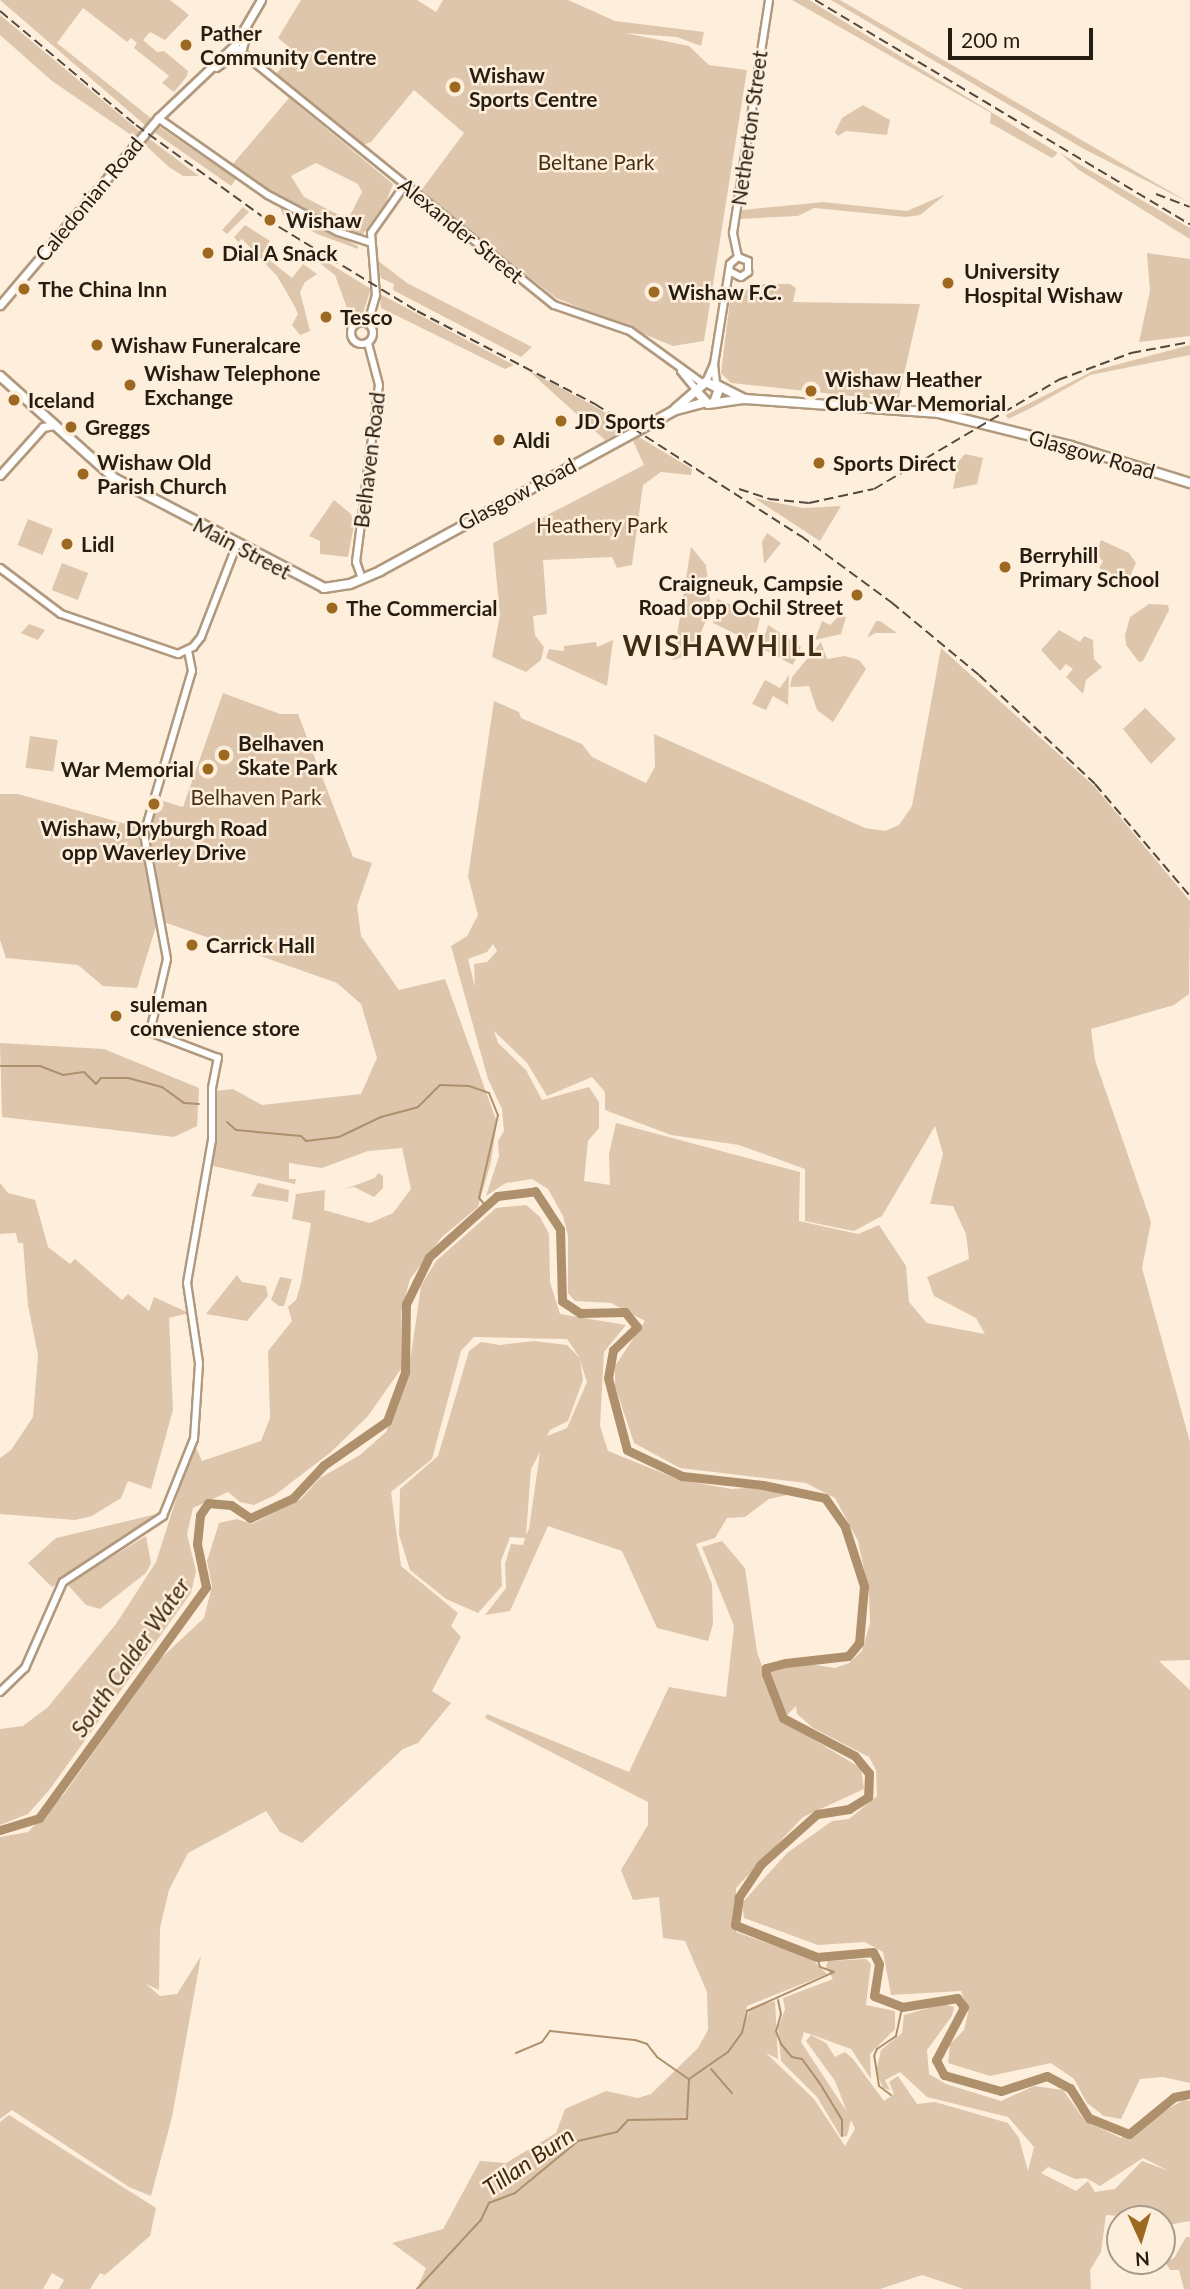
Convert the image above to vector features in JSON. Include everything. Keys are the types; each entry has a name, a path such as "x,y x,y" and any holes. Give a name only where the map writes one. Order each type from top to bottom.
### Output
{"main road":[{"name":"Caledonian Road","path":"0,305 158,118 180,95 239,46 262,0"},
{"name":"Main Street","path":"0,376 114,478 313,585 334,588 362,579"},
{"name":"Glasgow Road","path":"362,579 673,411 700,387 716,385 745,399"},
{"path":"700,387 708,403 719,396 716,385"},
{"name":"Glasgow Road","path":"673,411 708,403 745,399 939,413 1190,483"},
{"path":"0,475 43,427 54,425"},
{"path":"8,456 22,451"}],"street":[{"name":"Netherton Street","path":"738,257 733,233 769,0"},
{"name":"Alexander Street","path":"239,46 257,67 554,304 630,331 700,387"},
{"path":"158,118 268,195 338,232 369,242"},
{"path":"368,323 376,295 369,242 382,214 405,185"},
{"path":"716,385 714,363 732,272 730,264 738,257 748,261 750,269 741,276 732,272"},
{"name":"Belhaven Road","path":"362,579 356,562 379,385 368,343 373,334 368,323 355,324 351,334 357,342 368,343"},
{"path":"700,387 714,363"},
{"path":"0,568 61,614 170,653 188,651 201,637 237,544"},
{"path":"0,1692 24,1668 63,1582 163,1516 194,1439 199,1363 187,1283 211,1150 212,1088 218,1058 153,1036 149,1027 167,959 144,829 192,671 188,651"}],"green space":[{"path":"0,0 170,0 189,15 165,40 150,32 143,40 157,52 164,51 188,71 187,76 174,92 162,83 169,76 134,48 137,43 131,38 127,42 83,8 57,43 152,119 146,126"},
{"name":"Beltane Park","path":"301,0 417,0 436,12 443,0 568,0 615,21 704,32 701,46 677,37 625,33 689,46 709,65 747,70 704,341 673,346 556,298 420,192 464,133 414,90 371,142 362,145 275,75 295,52 278,38"},
{"path":"792,0 809,0 1058,153 1052,158 990,123 991,113"},
{"path":"831,0 840,0 1190,203 1082,148"},
{"path":"0,15 142,133 137,139 52,81 0,35"},
{"path":"289,98 393,184 386,202 360,238 343,229 362,192 358,184 316,163 291,176 304,197 341,216 336,226 269,193 232,165"},
{"path":"863,105 890,120 887,135 846,131 838,136 835,132 842,118"},
{"path":"158,126 236,179 231,186 154,132"},
{"path":"147,137 199,176 183,176 169,167 143,143"},
{"path":"1060,153 1190,228 1190,239 1079,170"},
{"path":"946,194 920,215 906,217 814,208 798,216 739,219 742,210 823,202 907,211"},
{"path":"243,207 249,212 227,234 222,230"},
{"path":"280,208 358,246 358,249 317,234 283,215"},
{"path":"245,225 270,241 262,254 292,278 303,264 317,274 305,282 300,292 310,331 300,335 292,325 298,314 277,276 242,239 238,242 234,237"},
{"path":"1147,253 1190,259 1190,336 1139,342 1150,291"},
{"path":"312,257 319,257 371,289 362,316 351,319 335,275"},
{"path":"377,260 407,283 532,347 521,357 393,290 394,284 381,278"},
{"path":"756,284 790,284 796,288 793,302 920,304 898,401 731,383 721,373 730,300 739,300 733,297"},
{"path":"380,294 514,365 505,369 381,308"},
{"path":"1190,345 1190,355 1090,375 1008,419 1006,415 1093,371"},
{"path":"528,370 594,406 630,428 605,440"},
{"name":"Heathery Park","path":"639,437 692,469 691,475 661,472 643,485 632,565 617,568 612,557 543,560 547,614 533,616 535,635 544,647 541,660 526,672 492,657 500,615 493,543 644,465 633,441"},
{"path":"965,454 983,458 977,484 953,489 958,462"},
{"path":"754,498 803,508 841,506 820,541"},
{"path":"334,500 351,514 354,525 348,557 320,554 320,541 309,536"},
{"path":"28,519 53,529 43,555 18,545"},
{"path":"767,533 781,543 764,564 762,542"},
{"path":"1101,540 1129,553 1136,563 1128,581 1099,568 1103,561 1096,554"},
{"path":"691,547 706,565 711,608 698,640 686,656 673,660"},
{"path":"62,563 88,573 78,600 52,590"},
{"path":"717,599 747,611 762,610 754,643 713,623"},
{"path":"1149,604 1168,605 1169,610 1143,661 1139,662 1126,645 1125,635 1130,617"},
{"path":"838,617 846,617 841,634 815,640 822,621 830,625"},
{"path":"876,621 897,633 875,633 867,638"},
{"path":"29,624 45,630 38,640 21,633"},
{"path":"768,625 801,647 793,665 761,648"},
{"path":"1059,630 1080,642 1084,636 1093,640 1094,659 1102,667 1086,680 1083,694 1066,677 1073,669 1066,664 1060,671 1041,650"},
{"path":"613,640 607,686 546,658 549,649 564,651 564,646 596,642 597,647"},
{"path":"821,642 827,659 845,656 859,660 866,669 833,722 817,710 809,686 790,687 792,677"},
{"path":"941,648 1094,786 1190,901 1189,994 1174,1005 1091,1029 1095,1060 1151,1222 1142,1268 1190,1442 1190,1660 1159,1661 1190,1690 1190,2083 1163,2077 1140,2079 1121,2119 1104,2116 1087,2103 1074,2079 1051,2063 990,2076 948,2063 950,2044 964,2030 968,2013 961,1991 891,1995 883,1952 865,1942 818,1945 744,1918 742,1903 787,1853 832,1821 849,1819 877,1796 876,1770 869,1757 813,1728 797,1714 796,1706 784,1718 766,1673 767,1668 796,1662 835,1668 849,1663 862,1651 870,1623 869,1593 858,1541 835,1498 806,1483 680,1468 634,1443 615,1386 615,1366 645,1321 611,1303 575,1301 568,1293 568,1236 563,1216 548,1189 532,1179 506,1183 486,1196 499,1156 498,1141 504,1131 502,1109 488,1079 451,946 467,936 478,915 468,876 494,701 519,712 521,718 582,744 592,757 646,783 655,767 654,734 865,828 885,831 899,825 912,806","holes":["493,944 497,951 487,962 474,964 475,987 468,959 487,952","494,1031 527,1063 547,1096 592,1077 605,1092 605,1110 671,1135 739,1145 805,1169 805,1221 854,1231 882,1216 935,1126 943,1154 930,1204 953,1206 966,1234 969,1259 927,1277 934,1296 976,1318 985,1334 927,1323 909,1302 906,1266 879,1225 858,1234 799,1221 800,1172 616,1123 609,1154 610,1185 584,1181 588,1141 599,1128 599,1102 589,1087 542,1100 526,1070 498,1043"]},
{"path":"789,675 788,705 773,696 766,710 752,704 765,680 780,688"},
{"name":"Belhaven Park","path":"223,693 280,714 298,714 353,857 372,863 357,906 361,936 399,990 445,979 497,1122 491,1162 478,1207 442,1237 410,1279 401,1312 401,1369 368,1416 331,1452 275,1495 254,1505 240,1502 228,1492 193,1508 187,1534 196,1571 191,1593 50,1789 28,1814 0,1825 0,1729 23,1726 48,1707 116,1624 156,1562 194,1443 202,1461 261,1441 270,1418 268,1351 292,1321 288,1307 296,1300 301,1283 311,1223 292,1219 296,1194 325,1190 324,1210 370,1223 393,1213 411,1189 402,1148 368,1151 322,1168 289,1163 289,1179 296,1179 295,1184 213,1166 215,1091 233,1089 262,1105 361,1094 377,1058 361,1004 337,983 161,921 157,923 137,988 103,986 78,965 6,958 0,940 0,794 18,794 144,829 153,798 183,807"},
{"path":"1145,708 1176,739 1151,764 1123,729"},
{"path":"30,736 58,740 53,772 26,768"},
{"path":"0,1043 104,1049 199,1088 197,1126 174,1137 2,1117"},
{"path":"378,1173 383,1176 383,1188 374,1197 354,1187 345,1189 375,1178"},
{"path":"0,1183 8,1193 35,1200 48,1247 70,1264 75,1259 122,1300 128,1294 149,1311 154,1297 189,1313 169,1318 173,1410 151,1489 128,1481 121,1498 92,1516 75,1520 0,1514 0,1458 11,1450 33,1417 38,1355 28,1305 23,1243 18,1243 16,1233 0,1234"},
{"path":"258,1183 289,1190 288,1202 251,1196"},
{"path":"526,1205 540,1217 549,1234 550,1282 560,1314 626,1325 604,1352 600,1426 608,1451 680,1480 732,1489 759,1487 787,1495 769,1499 745,1517 727,1518 715,1538 696,1544 712,1584 713,1624 708,1641 657,1628 622,1551 548,1526 510,1611 485,1615 506,1588 505,1564 511,1544 523,1545 525,1538 510,1537 501,1561 502,1586 478,1613 446,1599 410,1570 399,1535 400,1489 438,1456 469,1351 481,1342 500,1345 534,1341 567,1345 580,1358 567,1339 474,1337 461,1351 432,1459 391,1492 401,1566 458,1613 451,1626 461,1637 432,1691 451,1703 418,1743 403,1749 302,1843 280,1832 266,1811 188,1853 169,1890 160,1928 159,1990 146,1984 160,1996 177,1994 201,1956 172,2117 151,2196 129,2187 12,2110 0,2119 0,1837 28,1832 64,1794 159,1660 204,1618 212,1586 207,1561 219,1523 237,1519 252,1524 301,1499 320,1478 360,1455 386,1432 408,1376 421,1286 436,1261 496,1208","holes":["580,1360 587,1382 567,1428 547,1436 550,1430 568,1421 583,1380","540,1452 529,1529 526,1535 531,1469"]},
{"path":"237,1275 242,1282 266,1286 268,1296 247,1321 206,1314"},
{"path":"280,1277 292,1279 284,1306 271,1300"},
{"path":"157,1514 52,1587 28,1563 56,1538"},
{"path":"146,1536 151,1563 146,1573 100,1609 86,1605 67,1584"},
{"path":"722,1541 745,1568 757,1652 781,1720 861,1768 864,1789 803,1817 736,1888 736,1932 812,1959 827,1974 747,2006 743,2026 751,2008 775,2001 778,2059 766,2053 814,2099 845,2146 855,2129 851,2120 847,2136 841,2137 817,2097 781,2061 778,2028 785,2009 783,1998 833,1979 826,1967 828,1961 866,1959 871,1964 866,2005 895,2011 895,2029 870,2054 871,2079 851,2049 804,2032 801,2042 847,2112 835,2081 806,2041 811,2035 826,2043 835,2057 845,2052 853,2059 884,2101 894,2094 889,2082 898,2076 917,2104 935,2102 1008,2123 1019,2138 1028,2171 1034,2147 1008,2117 927,2097 900,2072 885,2080 890,2090 883,2088 876,2072 881,2050 902,2033 904,2015 943,2004 954,2007 952,2016 927,2050 929,2074 946,2084 1001,2101 1034,2086 1063,2090 1085,2121 1121,2138 1183,2100 1190,2101 1190,2221 1176,2224 1176,2205 1106,2205 1101,2252 1090,2270 1091,2289 964,2289 922,2275 880,2289 417,2289 426,2268 392,2243 443,2229 480,2161 506,2163 556,2133 565,2109 606,2091 638,2098 651,2094 698,2048 708,2030 707,1992 685,1941 663,1938 659,1897 633,1900 621,1870 648,1825 648,1802 485,1718 487,1714 629,1772 669,1687 726,1697 734,1626 702,1547","holes":["1143,2158 1169,2171 1142,2161 1115,2189 1095,2192 1088,2181 1076,2191 1041,2173 1048,2167 1075,2179 1086,2178 1100,2186"]},
{"path":"9,2115 156,2208 150,2236 105,2275 100,2273 90,2289 59,2289 64,2280 52,2273 43,2289 0,2289 0,2122"},
{"path":"1186,2237 1190,2237 1190,2289 1184,2289 1179,2270 1176,2270 1176,2254"}],"waterway":[{"path":"0,1066 40,1066 63,1075 84,1072 96,1084 101,1078 128,1078 162,1087 184,1103 199,1104"},
{"path":"227,1122 236,1130 301,1136 306,1141 339,1137 381,1117 418,1107 440,1085 469,1086 489,1093 498,1115 479,1198 486,1206"},
{"name":"South Calder Water","path":"0,1830 39,1818 206,1587 197,1544 200,1515 208,1503 231,1505 250,1518 293,1498 324,1465 387,1421 405,1372 406,1304 429,1257 497,1196 535,1191 560,1229 562,1301 580,1313 625,1312 637,1327 613,1350 608,1378 627,1450 682,1476 763,1485 825,1498 845,1527 864,1586 859,1643 848,1656 785,1663 766,1668 766,1674 783,1718 855,1756 869,1773 868,1797 849,1809 817,1814 761,1864 739,1897 735,1925 817,1957 873,1952 879,1964 874,1996 902,2007 957,1998 964,2007 936,2060 944,2075 1001,2091 1047,2076 1070,2088 1089,2118 1129,2134 1174,2097 1190,2094"},
{"name":"Tillan Burn","path":"417,2289 481,2220 489,2203 515,2193 578,2141 617,2132 628,2120 687,2119 689,2079 728,2052 742,2033 747,2011 834,1972 820,1967 817,1957"},
{"path":"778,2000 781,2014 776,2031 781,2044 792,2057 802,2059 819,2082 842,2120 842,2136"},
{"path":"891,2095 879,2086 874,2056 877,2049 896,2036 902,2007"},
{"path":"516,2053 542,2042 550,2031 635,2040 647,2044 657,2057 688,2079"},
{"path":"711,2069 732,2093"}],"railway":[{"path":"815,0 1190,224"},
{"path":"0,11 136,125 266,219 417,311 595,404 801,536 891,602 979,675 1095,784 1190,896"},
{"path":"1156,194 1190,207"},
{"path":"739,489 769,499 809,503 874,489 1058,380 1131,353 1190,342"}],"place":[{"name":"Pather Community Centre","path":"186,45"},
{"name":"Wishaw Sports Centre","path":"455,87"},
{"name":"Wishaw","path":"270,220"},
{"name":"Dial A Snack","path":"208,253"},
{"name":"University Hospital Wishaw","path":"948,283"},
{"name":"The China Inn","path":"24,289"},
{"name":"Wishaw F.C.","path":"654,292"},
{"name":"Tesco","path":"326,317"},
{"name":"Wishaw Funeralcare","path":"97,345"},
{"name":"Wishaw Telephone Exchange","path":"130,385"},
{"name":"Wishaw Heather Club War Memorial","path":"811,391"},
{"name":"Iceland","path":"14,400"},
{"name":"JD Sports","path":"561,421"},
{"name":"Greggs","path":"71,427"},
{"name":"Aldi","path":"499,440"},
{"name":"Sports Direct","path":"819,463"},
{"name":"Wishaw Old Parish Church","path":"83,474"},
{"name":"Lidl","path":"67,544"},
{"name":"Berryhill Primary School","path":"1005,567"},
{"name":"Craigneuk, Campsie Road opp Ochil Street","path":"857,595"},
{"name":"The Commercial","path":"332,608"},
{"name":"Belhaven Skate Park","path":"224,755"},
{"name":"War Memorial","path":"208,769"},
{"name":"Wishaw, Dryburgh Road opp Waverley Drive","path":"154,804"},
{"name":"Carrick Hall","path":"192,945"},
{"name":"suleman convenience store","path":"116,1016"}],"district":[{"name":"WISHAWHILL","path":"723,645"}]}
